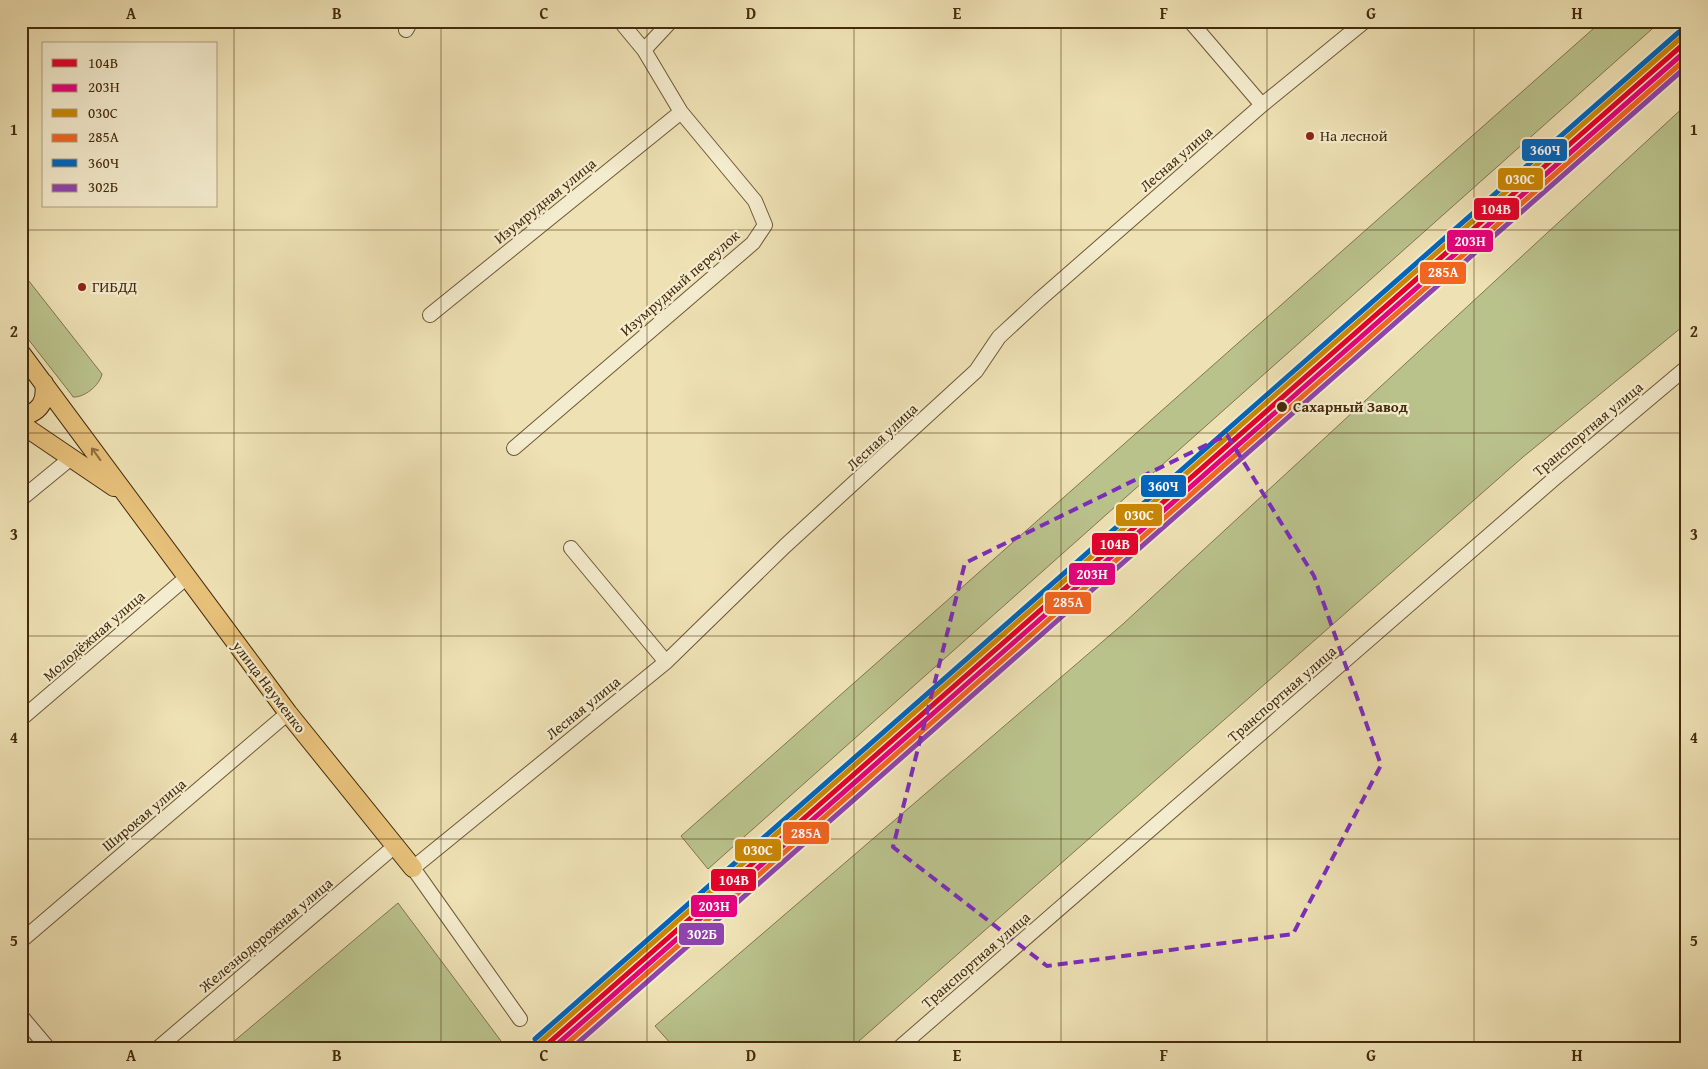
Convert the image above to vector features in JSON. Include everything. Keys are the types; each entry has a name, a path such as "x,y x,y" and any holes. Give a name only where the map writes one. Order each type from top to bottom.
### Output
{"main road":[{"name":"улица Науменко","path":"22,355 288,713 413,868"},
{"path":"21,417 40,408 44,402 44,383"},
{"path":"21,424 124,494"}],"street":[{"name":"Изумрудный переулок","path":"514,448 752,243 765,225 755,201 681,112 644,50 620,21"},
{"path":"1190,21 1262,105"},
{"name":"Лесная улица","path":"413,868 666,662 785,546 976,371 999,338 1038,300 1262,105 1365,21"},
{"path":"644,50 662,24"},
{"name":"Изумрудная улица","path":"430,315 681,112"},
{"name":"Транспортная улица","path":"899,1048 1555,478 1687,367"},
{"path":"21,499 71,458"},
{"path":"571,548 666,662"},
{"name":"Молодёжная улица","path":"21,719 187,577"},
{"name":"Широкая улица","path":"21,941 288,713"},
{"name":"Железнодорожная улица","path":"158,1048 396,846"},
{"name":"улица Науменко","path":"413,868 520,1019"},
{"path":"21,1016 48,1048"}],"highlighted area":[{"path":"1227,435 1314,576 1381,765 1293,934 1047,966 893,847 965,563"}],"green space":[{"path":"1602,21 1661,21 708,869 681,836"},
{"path":"1687,104 1687,323 1523,457 851,1048 669,1048 672,1045 655,1026 1123,624"},
{"path":"21,271 102,374 95,386 86,393 73,397 21,330"},
{"path":"398,903 501,1041 493,1048 226,1048"}],"transit line":[{"name":"360Ч","path":"535,1039 1679,32"},
{"name":"030C","path":"539,1043 1683,36"},
{"name":"104В","path":"543,1048 1687,41"},
{"name":"203Н","path":"553,1048 1687,50"},
{"name":"285А","path":"562,1048 1687,58"},
{"name":"302Б","path":"572,1048 1687,66"}],"place":[{"name":"На лесной","path":"1310,136"},
{"name":"ГИБДД","path":"82,287"},
{"name":"Сахарный Завод","path":"1282,407"}]}
